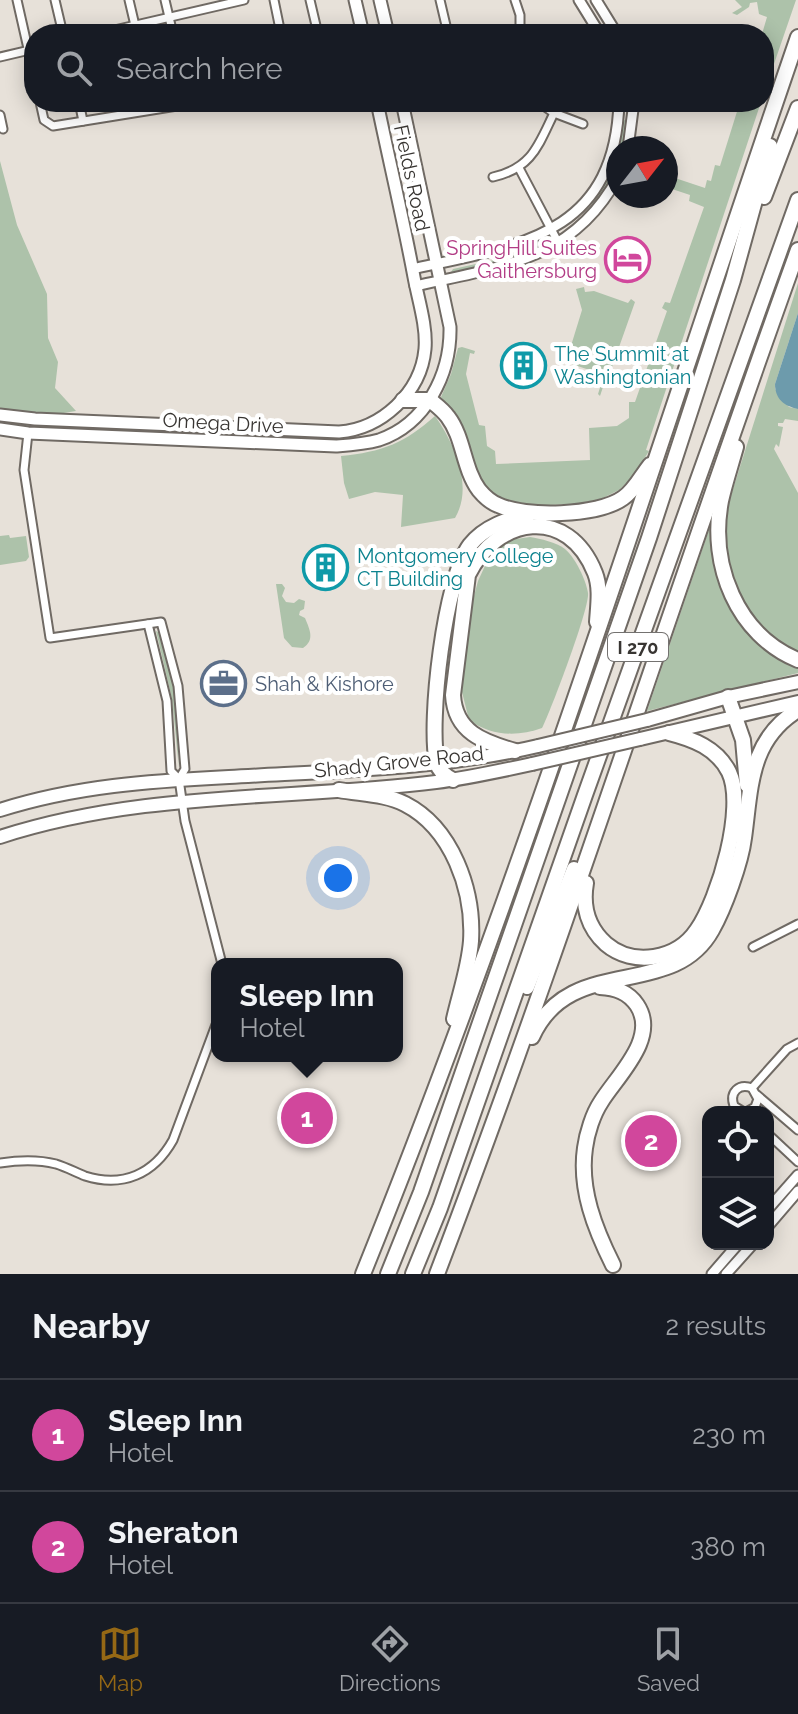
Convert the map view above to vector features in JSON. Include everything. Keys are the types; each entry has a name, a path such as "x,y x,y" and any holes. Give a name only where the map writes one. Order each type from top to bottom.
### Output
{"highway":[{"name":"I 270","path":"774,108 798,37"},
{"path":"733,280 798,57"},
{"name":"I 270","path":"388,1274 421,1192 599,680 733,280 798,108"},
{"name":"I 270","path":"363,1274 486,954 596,643 773,112"},
{"name":"I 270","path":"413,1274 440,1208 798,200"},
{"name":"I 270","path":"437,1274 570,912 798,250"},
{"path":"756,365 721,502 719,532 722,566 733,601 746,622 779,652 798,660"},
{"path":"403,400 430,400 448,417 474,481 496,505 534,513 595,510 612,505 626,497 658,454"},
{"path":"453,780 441,772 437,764 435,727 444,620 461,562 469,547 491,527 534,513"},
{"path":"515,751 487,743 469,733 458,719 454,706 468,575 476,559 490,543 522,526 544,527 561,533 587,557 596,575 599,591 596,643"},
{"path":"728,697 743,740 748,797"},
{"path":"463,1207 478,1181 542,1016 557,1000 588,987 676,964 700,946 711,931 744,841 748,797 757,759 776,726 798,710"},
{"path":"595,834 584,899 595,933 623,955 639,958 659,956 682,947 697,930 725,865 735,798 729,772 721,759 690,738 669,733"},
{"path":"339,790 397,800 417,811 442,837 460,868 469,905 471,939 468,963 438,1082"},
{"path":"480,1094 539,959 595,817 605,808"},
{"path":"588,987 623,992 640,1009 642,1019 641,1041 599,1105 585,1148 585,1191 596,1228 616,1270"}],"main road":[{"path":"355,0 361,24"},
{"path":"380,0 386,24"},
{"name":"Fields Road","path":"379,112 425,348 421,367 403,400"},
{"name":"Fields Road","path":"404,112 447,308 451,342 444,370 430,400"},
{"name":"Omega Drive","path":"0,415 339,432 366,427 403,400"},
{"name":"Omega Drive","path":"0,429 28,433 336,446 360,444 394,434 424,409 430,400"},
{"name":"Shady Grove Road","path":"0,810 32,800 117,783 437,764 538,746 798,682"},
{"name":"Shady Grove Road","path":"0,837 38,824 182,801 453,780 798,702"}],"street":[{"path":"17,0 24,25"},
{"path":"55,0 61,24"},
{"path":"129,0 135,24"},
{"path":"165,0 171,24"},
{"path":"151,24 244,0"},
{"path":"274,0 279,24"},
{"path":"310,0 316,24"},
{"path":"440,0 446,24"},
{"path":"515,0 520,24"},
{"path":"579,0 594,24"},
{"path":"596,0 611,24"},
{"path":"590,17 602,10"},
{"path":"0,57 24,52"},
{"path":"43,112 48,125 124,112"},
{"path":"81,112 83,121"},
{"path":"412,269 509,248 551,230 581,207 602,177 616,131 618,112"},
{"path":"630,136 633,112"},
{"path":"493,177 519,168 535,152 554,113 583,124"},
{"path":"0,115 3,129"},
{"path":"519,168 559,244"},
{"path":"415,286 504,265 559,244 583,226 606,196"},
{"path":"28,433 25,481 50,638 161,622 180,703 185,769 179,779"},
{"path":"148,624 167,701 171,771 179,779 221,958"},
{"path":"753,947 798,924"},
{"path":"0,1163 34,1160 108,1181 127,1180 148,1170 164,1155 173,1140 211,1038"},
{"path":"755,1106 755,1092 787,1049 798,1043"},
{"path":"734,1106 733,1093 739,1087 755,1092 798,1130"},
{"path":"774,1140 798,1162"},
{"path":"774,1202 798,1175"},
{"path":"774,1219 798,1191"},
{"path":"712,1274 733,1250"},
{"path":"726,1274 748,1250"}],"green space":[{"path":"735,0 796,0 774,64 774,24 765,24 767,17 759,14 757,2 750,3 737,15 732,13 742,7"},
{"path":"737,112 758,112 646,450 649,451 633,477 619,490 601,499 576,504 521,506 500,501 483,488 441,397 458,348 475,351 474,354 470,353 466,374 479,425 485,426 487,446 495,451 496,464 590,460 589,428 617,426 629,418 629,402 635,402 667,311 662,308 665,302 670,303 704,207 689,201 690,195 678,191 678,179 705,188 707,180 711,181 715,165 720,166"},
{"path":"624,120 627,121 626,136 619,136"},
{"path":"0,161 17,225 47,294 48,338 58,362 55,388 76,411 57,414 0,409"},
{"path":"606,177 605,194 567,232 590,207"},
{"path":"538,242 542,244 505,262 451,272 512,256"},
{"path":"798,283 798,313 775,389 789,407 798,409 798,421 785,419 783,423 778,423 783,427 779,447 776,444 774,449 798,493 798,652 778,642 749,613 733,575 726,511"},
{"path":"584,287 585,292 594,291 628,303 631,299 635,302 600,396 604,375 566,362 582,310 576,289"},
{"path":"435,416 455,452 462,479 463,492 455,518 401,527 403,495 375,492 349,499 341,456 392,445"},
{"path":"713,518 728,602 749,632 798,663 798,673 647,711"},
{"path":"9,535 10,538 26,536 29,557 26,561 0,565 0,536"},
{"path":"530,537 553,543 569,553 585,582 587,602 542,728 523,733 495,732 469,720 462,692 470,611 478,581 490,555 509,540"},
{"path":"276,584 282,584 285,588 282,596 286,602 305,601 299,615 305,618 310,638 303,648 292,647 284,638"},
{"path":"156,631 160,633 175,689 179,769 172,699"}],"water":[{"path":"798,313 798,409 781,401 775,384"}],"place":[{"name":"SpringHill Suites Gaithersburg","path":"628,259"},
{"name":"The Summit at Washingtonian","path":"523,365"},
{"name":"Montgomery College CT Building","path":"326,567"},
{"name":"Shah & Kishore","path":"224,684"},
{"name":"Sleep Inn","path":"307,1118"},
{"name":"Sheraton","path":"651,1141"}]}
